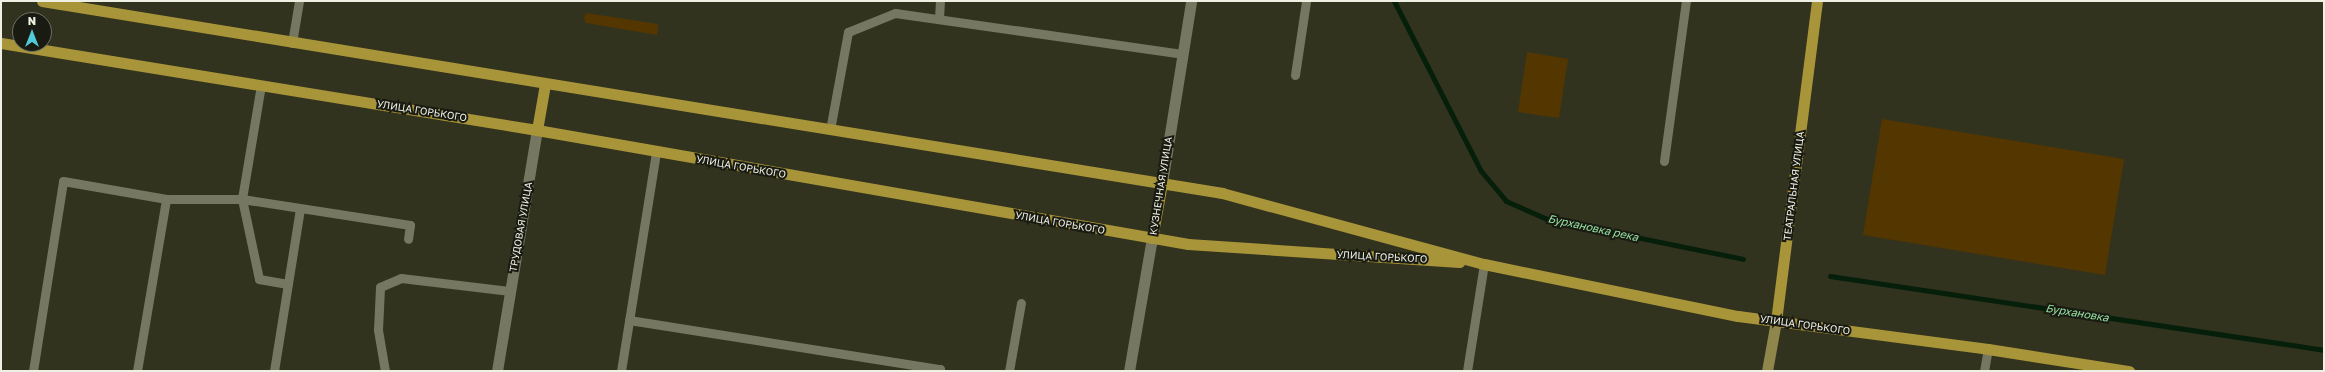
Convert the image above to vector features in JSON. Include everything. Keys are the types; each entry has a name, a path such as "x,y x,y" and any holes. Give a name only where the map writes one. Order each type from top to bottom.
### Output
{"main road":[{"name":"УЛИЦА ГОРЬКОГО","path":"42,1 292,43 1222,193 1484,264 1738,316 1988,349 2129,371"},
{"name":"ТЕАТРАЛЬНАЯ УЛИЦА","path":"1767,371 1776,321 1817,1"},
{"name":"УЛИЦА ГОРЬКОГО","path":"1,43 537,130 1152,238 1215,247 1484,264"},
{"name":"ТРУДОВАЯ УЛИЦА","path":"537,130 545,84"},
{"name":"КУЗНЕЧНАЯ УЛИЦА","path":"1152,238 1162,183"}],"street":[{"name":"КУЗНЕЧНАЯ УЛИЦА","path":"1162,183 1191,1"},
{"name":"ТРУДОВАЯ УЛИЦА","path":"497,371 537,130"},
{"name":"КУЗНЕЧНАЯ УЛИЦА","path":"1128,371 1152,238"}],"lane":[{"path":"292,43 298,1"},
{"path":"939,19 940,1"},
{"path":"1295,75 1306,1"},
{"path":"1664,161 1686,1"},
{"path":"830,130 848,32 895,13 1182,54"},
{"path":"261,85 242,200 259,279 288,284"},
{"path":"621,371 656,152"},
{"path":"33,371 63,181 166,199 242,200 410,225 408,239"},
{"path":"137,371 166,199"},
{"path":"274,371 300,209"},
{"path":"1467,371 1484,264"},
{"path":"385,371 378,330 380,287 401,278 510,291"},
{"path":"1009,371 1021,303"},
{"path":"629,320 940,369 940,371"},
{"path":"1984,371 1988,349"}],"shaded area":[{"path":"586,13 658,24 657,35 586,23 584,18"},
{"path":"1527,52 1568,59 1559,118 1518,112"},
{"path":"1882,119 2124,159 2105,275 1863,235"}],"waterway":[{"name":"Бурхановка река","path":"1394,1 1481,171 1506,201 1547,219 1743,259"},
{"name":"Бурхановка","path":"1830,276 2324,350"}]}
